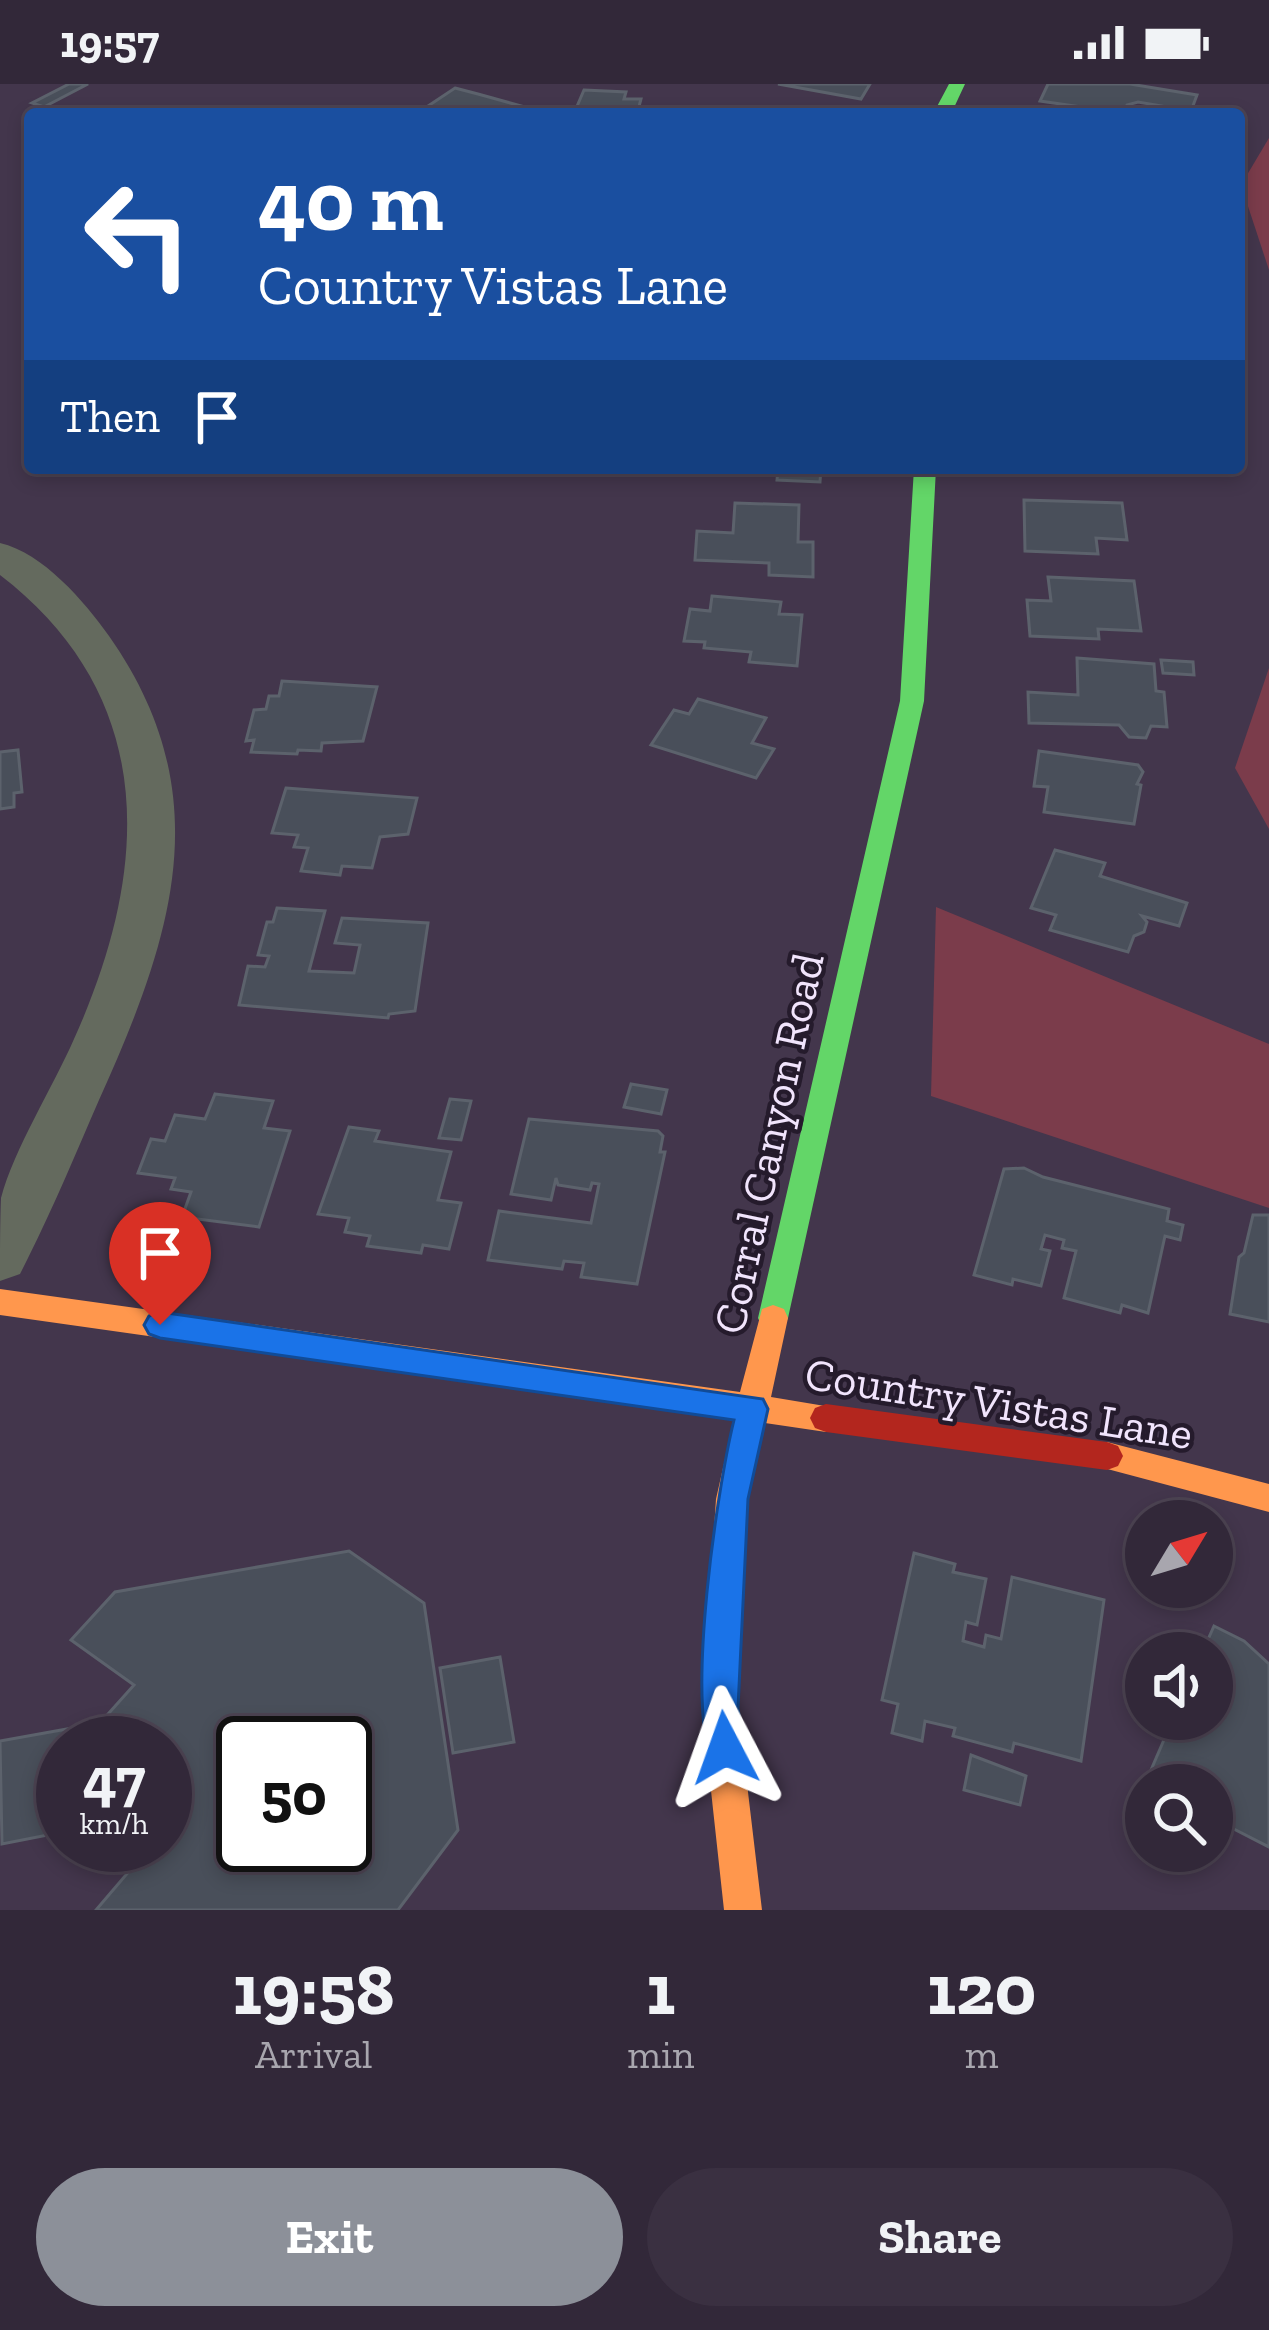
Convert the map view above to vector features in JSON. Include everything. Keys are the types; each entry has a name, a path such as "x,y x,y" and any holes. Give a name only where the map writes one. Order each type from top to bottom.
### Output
{"main road":[{"name":"Corral Canyon Road","path":"743,1910 720,1708 732,1499 863,899 912,701 926,474"},
{"name":"Country Vistas Lane","path":"0,1302 752,1409 880,1420 1167,1466 1269,1498"}],"street":[{"path":"0,555 70,614 118,681 146,752 154,832 143,920 118,1000 0,1258"}],"shaded area":[{"path":"1269,138 1269,270 1245,197 1245,178"},
{"path":"1269,668 1269,829 1235,768"},
{"path":"936,907 1269,1044 1269,1208 931,1096"}],"building":[{"path":"69,84 88,84 44,107 32,103"},
{"path":"778,84 870,84 861,99"},
{"path":"1048,84 1130,84 1197,95 1192,108 1138,102 1126,108 1088,108 1040,101"},
{"path":"455,88 521,106 518,108 425,108"},
{"path":"584,90 626,92 624,99 641,99 639,108 576,108"},
{"path":"778,474 821,474 820,482 777,480"},
{"path":"1024,500 1122,503 1127,540 1096,538 1098,554 1025,551"},
{"path":"735,503 799,505 798,542 813,542 813,577 769,575 769,563 695,560 697,531 733,533"},
{"path":"1048,577 1134,581 1141,631 1098,629 1099,639 1030,636 1027,600 1051,601"},
{"path":"712,596 781,602 779,614 802,615 797,666 749,662 751,652 704,648 705,642 684,641 690,609 710,611"},
{"path":"1077,658 1154,664 1156,691 1164,692 1167,727 1151,726 1146,738 1129,737 1119,725 1029,723 1028,692 1078,695"},
{"path":"1161,660 1193,662 1194,675 1163,673"},
{"path":"282,681 377,687 363,741 322,743 321,751 298,750 297,754 251,752 254,740 246,741 254,710 266,709 269,696 279,696"},
{"path":"698,699 766,718 752,743 774,749 756,778 651,745 674,710 689,714"},
{"path":"18,750 22,792 14,793 14,807 0,809 0,752"},
{"path":"1039,751 1138,765 1143,772 1137,784 1141,785 1134,824 1044,812 1048,787 1034,786"},
{"path":"286,788 417,798 408,834 380,837 372,868 342,866 340,875 301,871 308,848 294,847 298,835 272,833"},
{"path":"1055,850 1105,863 1100,876 1187,903 1179,926 1142,916 1147,922 1144,932 1134,936 1128,952 1050,930 1056,915 1031,908"},
{"path":"277,908 325,911 309,971 354,973 360,945 335,943 342,918 428,923 415,1011 389,1014 388,1018 239,1005 248,966 265,967 269,956 258,955 267,922 273,922"},
{"path":"631,1084 667,1090 661,1114 624,1107"},
{"path":"215,1094 273,1101 264,1128 290,1131 259,1227 182,1217 191,1192 171,1189 175,1178 138,1173 151,1139 165,1141 175,1115 205,1119"},
{"path":"450,1099 471,1101 461,1140 439,1138"},
{"path":"529,1119 658,1131 663,1136 660,1152 665,1152 637,1284 581,1277 584,1263 564,1261 562,1269 488,1260 499,1211 591,1223 599,1184 592,1183 590,1190 558,1185 556,1178 551,1200 511,1194"},
{"path":"349,1127 379,1131 375,1141 451,1152 438,1200 461,1203 449,1249 423,1245 421,1253 367,1246 370,1236 345,1232 349,1218 318,1214"},
{"path":"1024,1168 1169,1209 1167,1221 1183,1225 1180,1240 1165,1236 1148,1313 1122,1305 1120,1313 1064,1298 1076,1251 1062,1248 1064,1240 1045,1235 1041,1249 1050,1251 1041,1286 1013,1279 1012,1285 974,1275 1004,1169"},
{"path":"1253,1215 1269,1215 1269,1322 1230,1314 1239,1257"},
{"path":"349,1551 424,1603 458,1830 398,1910 96,1910 128,1872 192,1872 192,1716 106,1716 134,1685 71,1640 115,1592"},
{"path":"914,1553 955,1564 953,1572 986,1579 977,1625 966,1622 963,1641 984,1647 986,1635 1001,1639 1012,1577 1104,1600 1081,1761 1014,1743 1012,1752 953,1736 955,1728 925,1721 922,1741 892,1733 898,1704 882,1700"},
{"path":"1233,1636 1269,1664 1269,1847 1233,1829 1233,1764 1154,1764 1164,1740 1233,1740"},
{"path":"500,1657 514,1742 453,1753 440,1668"},
{"path":"36,1735 36,1837 2,1844 0,1741"},
{"path":"971,1755 1026,1776 1020,1805 964,1790"}],"traffic: fast":[{"path":"945,108 957,84"},
{"path":"773,1318 912,701 925,474"}],"traffic: slow":[{"path":"0,1302 826,1418"},
{"path":"743,1910 720,1708 732,1499 773,1318"},
{"path":"1107,1456 1269,1498"}],"traffic: jam":[{"path":"826,1418 1107,1456"}],"route":[{"path":"160,1325 752,1409 732,1499 720,1708 725,1748"}]}
